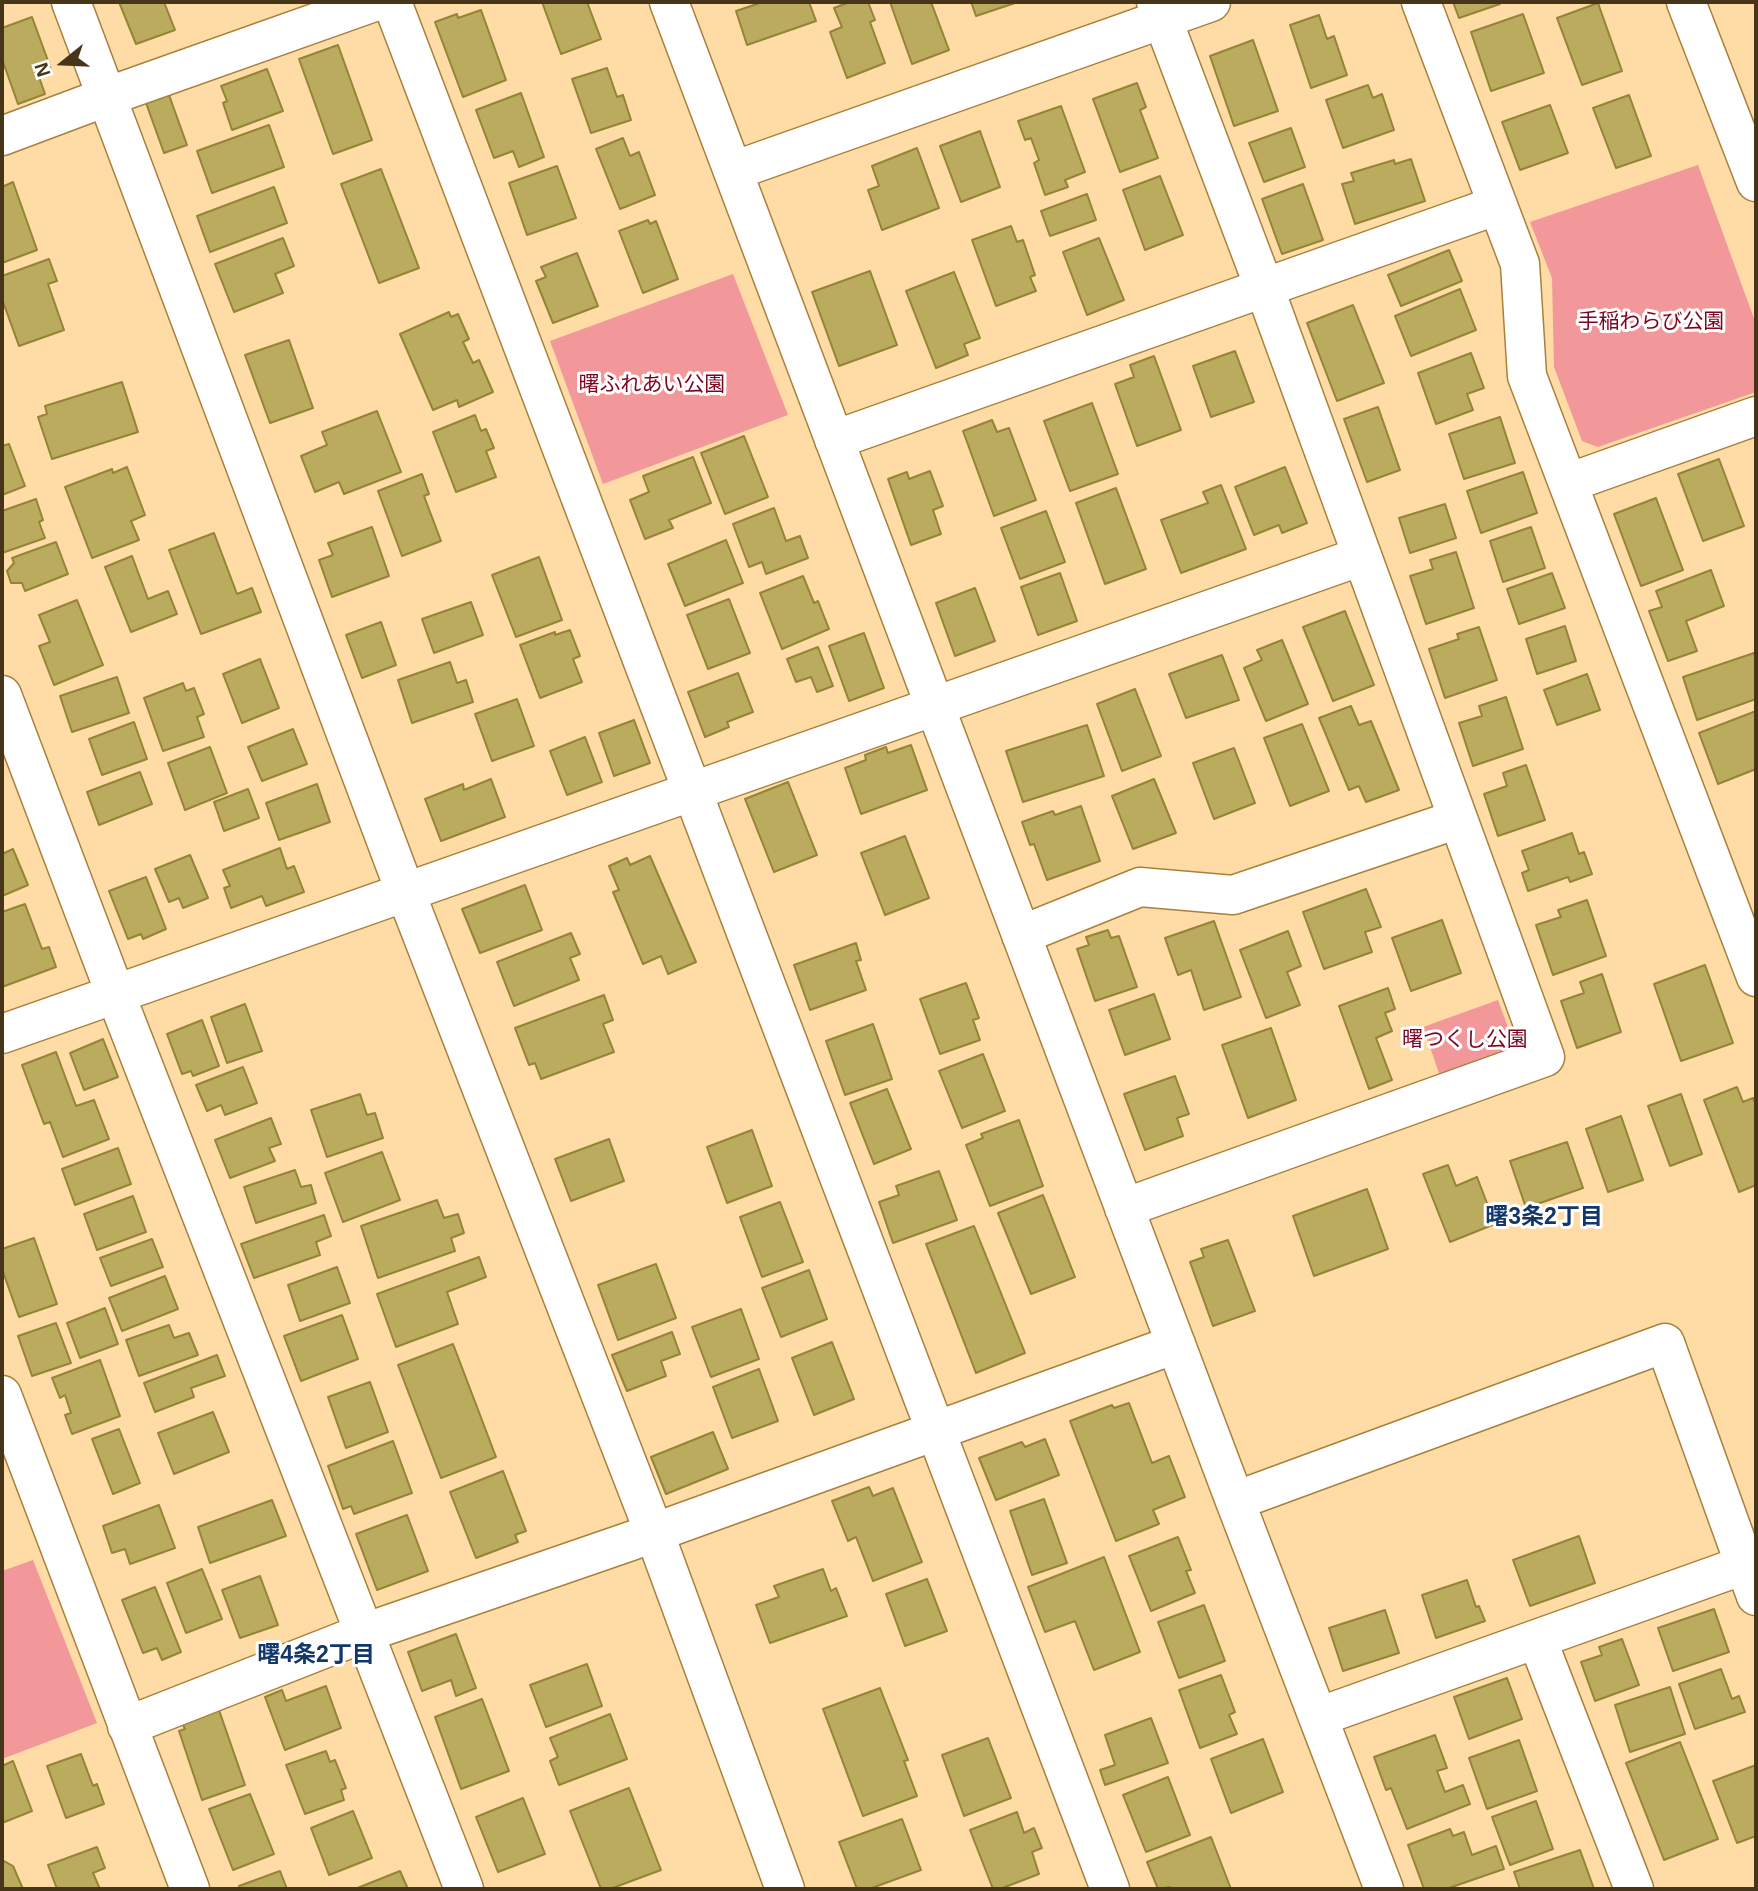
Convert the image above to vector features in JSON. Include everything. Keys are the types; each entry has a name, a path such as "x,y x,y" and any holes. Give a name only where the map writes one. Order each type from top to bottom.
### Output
{"street":[{"path":"71,2 405,891 654,1532 785,1889"},
{"path":"2,136 374,2"},
{"path":"392,2 1110,1889"},
{"path":"669,2 1384,1889"},
{"path":"733,171 1160,10 1211,2"},
{"path":"1420,2 1520,264 1527,376 1756,977"},
{"path":"1686,2 1756,182"},
{"path":"1124,1208 1545,1057 1160,10"},
{"path":"834,440 1498,205"},
{"path":"1568,483 1756,416"},
{"path":"2,1034 1362,556"},
{"path":"2,695 115,993 464,1889"},
{"path":"1021,934 1140,887 1233,895 1458,819"},
{"path":"1235,1501 1665,1343 1750,1580 1537,1639 1318,1717"},
{"path":"127,1726 364,1633 1176,1344"},
{"path":"2,1395 190,1889"},
{"path":"1537,1639 1634,1889"}],"green space":[{"name":"手稲わらび公園","path":"1698,165 1756,324 1756,392 1598,447 1582,441 1554,367 1552,278 1530,222"},
{"name":"曙ふれあい公園","path":"733,274 788,415 603,484 550,341"},
{"name":"曙つくし公園","path":"1498,1000 1516,1049 1440,1076 1423,1027"},
{"path":"33,1560 97,1723 2,1759 2,1571"}],"building":[{"path":"119,2 164,2 175,30 136,44"},
{"path":"542,2 587,2 601,39 561,54"},
{"path":"763,2 809,2 816,21 747,45 736,11"},
{"path":"850,2 868,2 875,20 870,22 885,63 847,78 830,32 842,27 834,8"},
{"path":"890,2 931,2 949,50 912,64"},
{"path":"971,2 1018,2 976,16"},
{"path":"1453,2 1499,2 1500,4 1459,18"},
{"path":"1598,3 1622,71 1582,85 1557,18"},
{"path":"481,10 506,80 463,97 435,22 457,14 458,18"},
{"path":"1523,14 1544,73 1491,91 1471,32"},
{"path":"1319,15 1327,39 1334,36 1347,75 1311,88 1290,25"},
{"path":"32,17 51,69 38,74 45,94 18,104 2,59 2,28"},
{"path":"1253,40 1278,111 1234,126 1210,56"},
{"path":"338,45 372,140 333,154 299,59"},
{"path":"607,68 617,97 623,95 631,120 591,133 572,79"},
{"path":"267,69 283,111 232,130 223,103 227,101 221,86"},
{"path":"1137,83 1146,107 1140,110 1158,158 1120,172 1093,99"},
{"path":"1368,85 1373,98 1382,94 1394,130 1343,148 1326,100"},
{"path":"521,93 544,157 519,167 513,151 494,158 476,110"},
{"path":"169,95 187,145 164,153 146,103"},
{"path":"1629,95 1651,156 1616,168 1593,108"},
{"path":"1550,105 1568,153 1520,170 1502,122"},
{"path":"1061,106 1085,172 1065,180 1068,187 1045,195 1034,163 1039,160 1031,138 1025,140 1018,121"},
{"path":"269,125 284,167 212,193 197,151"},
{"path":"1291,128 1305,167 1264,182 1249,143"},
{"path":"980,131 1000,187 961,202 940,146"},
{"path":"623,138 630,156 639,152 655,195 620,209 596,149"},
{"path":"917,148 939,208 882,230 868,190 879,186 872,166"},
{"path":"1411,159 1425,201 1355,224 1342,184 1354,181 1351,173 1394,160 1395,164"},
{"path":"557,166 576,218 527,235 509,183"},
{"path":"381,169 419,268 379,283 341,184"},
{"path":"1160,176 1183,235 1145,250 1123,190"},
{"path":"13,182 37,250 2,263 2,187"},
{"path":"1303,184 1323,240 1282,254 1262,199"},
{"path":"274,187 287,223 210,252 197,216"},
{"path":"1087,194 1096,220 1050,236 1041,211"},
{"path":"648,220 650,224 656,221 678,279 643,293 619,231"},
{"path":"1011,226 1017,242 1023,240 1035,275 1030,277 1036,291 996,306 972,240"},
{"path":"283,238 294,266 275,274 283,293 234,312 215,264"},
{"path":"1099,238 1124,300 1087,315 1063,252"},
{"path":"1449,250 1462,281 1401,306 1388,275"},
{"path":"577,253 598,306 553,323 536,281 546,277 541,267"},
{"path":"49,259 57,281 48,284 64,330 19,346 2,299 2,276"},
{"path":"870,271 897,345 839,366 812,292"},
{"path":"954,272 980,338 964,344 968,355 936,368 906,291"},
{"path":"1460,289 1476,330 1411,356 1395,316"},
{"path":"1353,305 1384,383 1337,401 1307,323"},
{"path":"449,312 451,317 458,314 469,339 463,342 473,363 479,360 493,392 459,407 457,400 433,410 400,334"},
{"path":"289,340 313,408 270,423 245,355"},
{"path":"1235,351 1254,402 1211,417 1193,366"},
{"path":"1471,353 1484,388 1467,394 1473,410 1436,424 1418,373"},
{"path":"1154,356 1181,430 1137,446 1115,384 1134,377 1130,365"},
{"path":"122,382 138,432 52,459 38,417 47,414 45,406"},
{"path":"1092,403 1118,474 1070,491 1044,421"},
{"path":"1378,407 1400,470 1367,482 1344,419"},
{"path":"377,411 401,472 344,494 339,482 315,492 301,456 327,445 322,432"},
{"path":"475,415 481,431 486,429 494,448 486,451 496,477 456,492 433,432"},
{"path":"1500,417 1515,463 1464,479 1449,434"},
{"path":"992,420 997,432 1009,428 1036,500 994,516 963,431"},
{"path":"744,436 768,497 725,514 701,453"},
{"path":"9,444 25,486 2,495 2,446"},
{"path":"693,457 711,503 669,520 673,528 645,539 630,500 649,492 643,476"},
{"path":"1719,459 1744,526 1703,541 1678,474"},
{"path":"127,467 145,515 131,521 139,540 92,558 65,487 112,469 113,473"},
{"path":"1285,467 1307,523 1282,533 1279,525 1254,535 1235,487"},
{"path":"930,471 943,506 933,510 941,534 911,545 888,479 907,472 909,479"},
{"path":"1523,472 1537,513 1481,533 1467,491"},
{"path":"422,474 429,494 424,496 441,541 402,556 378,491"},
{"path":"1221,485 1246,549 1181,573 1161,520 1208,503 1203,492"},
{"path":"1116,488 1146,569 1105,584 1076,503"},
{"path":"1656,498 1683,570 1641,586 1614,514"},
{"path":"36,499 43,520 39,522 45,538 2,553 2,511"},
{"path":"1445,504 1456,538 1410,553 1399,518"},
{"path":"774,508 786,541 800,536 808,558 766,574 762,562 749,567 733,524"},
{"path":"1046,511 1065,562 1020,579 1001,528"},
{"path":"372,527 389,576 332,597 319,560 333,555 328,543"},
{"path":"1531,527 1545,568 1503,582 1490,541"},
{"path":"214,533 237,594 252,588 261,612 201,634 169,550"},
{"path":"726,540 743,583 685,606 668,564"},
{"path":"56,542 68,574 25,591 22,583 11,583 7,571 14,563 12,558"},
{"path":"1456,552 1474,608 1426,624 1410,576 1433,569 1430,560"},
{"path":"132,556 148,599 168,591 177,614 131,632 105,567"},
{"path":"539,557 562,620 516,637 492,575"},
{"path":"1711,570 1724,606 1686,621 1697,651 1668,661 1649,611 1662,607 1656,591"},
{"path":"1060,573 1077,621 1038,635 1021,587"},
{"path":"1552,573 1565,608 1519,624 1507,589"},
{"path":"803,576 814,603 818,601 829,629 782,649 760,593"},
{"path":"975,588 995,641 955,656 936,603"},
{"path":"729,599 750,653 708,669 687,615"},
{"path":"77,600 103,665 54,685 39,646 50,642 39,615"},
{"path":"471,602 483,635 434,653 422,619"},
{"path":"1345,611 1374,685 1333,701 1303,627"},
{"path":"381,622 396,665 362,678 346,635"},
{"path":"1565,626 1576,661 1537,674 1526,639"},
{"path":"1479,627 1497,680 1445,698 1429,649 1459,639 1457,634"},
{"path":"570,630 580,656 573,659 582,682 540,698 520,645 555,632 555,635"},
{"path":"864,633 884,688 849,701 829,646"},
{"path":"1282,640 1308,704 1266,721 1244,668 1262,660 1257,650"},
{"path":"818,647 833,686 817,692 811,677 796,682 787,659"},
{"path":"1754,653 1756,699 1697,720 1683,677"},
{"path":"1222,655 1239,700 1186,718 1169,674"},
{"path":"260,659 279,708 242,723 223,674"},
{"path":"450,662 457,683 466,680 473,702 412,723 398,680"},
{"path":"738,673 753,712 727,722 729,727 705,737 688,692"},
{"path":"1587,674 1600,710 1557,725 1544,690"},
{"path":"117,677 129,713 72,732 60,696"},
{"path":"183,683 186,691 194,688 204,714 197,717 204,737 163,751 144,698"},
{"path":"1135,689 1161,756 1122,771 1097,704"},
{"path":"1506,697 1523,749 1473,766 1459,723 1482,716 1479,706"},
{"path":"517,699 534,746 492,761 475,714"},
{"path":"1351,706 1359,725 1371,721 1399,790 1366,802 1359,786 1349,790 1319,718"},
{"path":"1756,711 1756,769 1718,784 1699,733"},
{"path":"634,720 650,763 614,776 599,733"},
{"path":"134,722 147,759 102,775 89,739"},
{"path":"1302,724 1329,791 1290,806 1264,738"},
{"path":"1087,725 1104,776 1023,802 1006,751"},
{"path":"293,729 307,764 262,781 248,747"},
{"path":"585,737 602,782 567,795 550,751"},
{"path":"911,745 927,790 861,814 845,768 866,760 865,755 886,747 888,753"},
{"path":"210,747 227,793 185,810 168,763"},
{"path":"1234,748 1255,803 1214,819 1193,763"},
{"path":"1526,765 1545,820 1498,836 1484,794 1507,786 1503,773"},
{"path":"140,772 152,804 99,825 87,792"},
{"path":"491,779 505,817 441,841 425,799 463,784 464,790"},
{"path":"1154,779 1176,833 1133,849 1112,796"},
{"path":"788,782 817,855 774,872 745,799"},
{"path":"317,784 330,822 279,840 266,803"},
{"path":"248,789 259,818 224,831 214,802"},
{"path":"1081,806 1100,861 1047,880 1034,844 1030,845 1022,822 1053,811 1055,815"},
{"path":"1572,833 1579,854 1584,852 1592,874 1570,882 1568,877 1528,891 1522,873 1529,870 1522,851"},
{"path":"905,836 929,898 885,915 861,853"},
{"path":"280,848 287,869 294,866 304,892 266,906 262,896 231,908 224,888 230,886 223,870"},
{"path":"13,849 28,885 2,896 2,854"},
{"path":"190,855 208,898 183,908 179,898 169,902 155,869"},
{"path":"650,856 696,962 668,974 661,956 643,964 613,892 619,890 609,866 627,858 630,865"},
{"path":"146,877 166,929 143,939 141,934 128,939 109,891"},
{"path":"525,885 542,930 480,953 462,909"},
{"path":"1366,889 1381,927 1365,932 1372,952 1324,969 1303,912"},
{"path":"1587,900 1606,956 1553,975 1536,925 1561,917 1558,910"},
{"path":"25,904 42,949 49,947 56,967 2,987 2,912"},
{"path":"1442,920 1461,973 1411,991 1392,938"},
{"path":"1214,921 1241,997 1204,1010 1191,970 1178,975 1165,938"},
{"path":"1108,930 1111,938 1119,936 1137,987 1095,1001 1077,949 1089,945 1086,937"},
{"path":"1288,931 1301,966 1287,972 1300,1005 1266,1018 1240,950"},
{"path":"571,933 580,954 570,958 579,980 514,1006 497,962"},
{"path":"856,943 861,960 856,961 866,990 810,1010 794,965"},
{"path":"1705,965 1733,1043 1681,1061 1654,984"},
{"path":"1602,974 1621,1032 1577,1048 1561,1001 1584,993 1580,982"},
{"path":"966,983 979,1018 973,1020 980,1040 940,1054 920,999"},
{"path":"1388,988 1395,1009 1385,1013 1392,1031 1376,1038 1392,1080 1369,1089 1339,1006"},
{"path":"1154,994 1170,1039 1125,1055 1109,1010"},
{"path":"604,995 613,1020 603,1024 614,1052 541,1079 535,1063 529,1065 515,1028"},
{"path":"245,1004 262,1051 227,1063 211,1017"},
{"path":"202,1020 219,1066 193,1076 191,1071 182,1074 167,1034"},
{"path":"873,1024 892,1079 845,1095 826,1041"},
{"path":"1271,1028 1296,1100 1248,1118 1222,1045"},
{"path":"103,1039 118,1077 84,1090 70,1053"},
{"path":"56,1052 76,1106 94,1100 109,1139 63,1157 50,1122 44,1124 22,1065"},
{"path":"983,1054 1005,1111 962,1128 939,1071"},
{"path":"243,1067 257,1103 225,1115 221,1105 207,1111 196,1085"},
{"path":"1175,1076 1189,1114 1177,1118 1183,1136 1145,1150 1124,1094"},
{"path":"1737,1087 1743,1102 1753,1098 1756,1105 1756,1185 1739,1192 1704,1100"},
{"path":"887,1089 911,1149 874,1164 850,1103"},
{"path":"360,1094 367,1115 375,1113 383,1138 327,1157 311,1110"},
{"path":"1681,1094 1702,1154 1670,1166 1648,1106"},
{"path":"1621,1116 1643,1180 1608,1192 1586,1129"},
{"path":"271,1118 281,1144 269,1148 275,1161 230,1178 215,1140"},
{"path":"1019,1120 1043,1186 990,1206 966,1145 983,1138 981,1134"},
{"path":"752,1130 772,1186 727,1203 707,1147"},
{"path":"609,1139 624,1181 571,1201 555,1159"},
{"path":"1567,1142 1583,1188 1526,1208 1510,1161"},
{"path":"118,1148 131,1184 75,1205 62,1169"},
{"path":"382,1152 400,1200 343,1222 325,1173"},
{"path":"1448,1165 1456,1186 1477,1177 1495,1224 1450,1242 1423,1174"},
{"path":"295,1170 301,1187 311,1185 316,1203 256,1223 244,1187"},
{"path":"939,1171 957,1220 893,1243 879,1202 899,1195 896,1186"},
{"path":"1367,1189 1388,1249 1314,1276 1293,1216"},
{"path":"1043,1195 1075,1277 1031,1294 998,1213"},
{"path":"133,1196 146,1232 97,1250 84,1214"},
{"path":"437,1200 444,1218 458,1214 464,1233 451,1238 455,1251 378,1278 361,1226"},
{"path":"780,1202 803,1262 762,1277 740,1217"},
{"path":"324,1215 331,1236 316,1242 320,1255 254,1278 241,1244"},
{"path":"974,1226 1025,1353 976,1373 926,1244"},
{"path":"34,1238 57,1304 19,1317 2,1269 2,1249"},
{"path":"152,1239 163,1267 111,1286 100,1258"},
{"path":"1228,1240 1255,1311 1213,1326 1190,1262 1204,1257 1201,1249"},
{"path":"479,1257 486,1277 447,1292 458,1324 396,1347 377,1294"},
{"path":"656,1264 676,1318 618,1340 598,1285"},
{"path":"337,1267 350,1303 300,1321 288,1285"},
{"path":"809,1270 827,1319 781,1337 762,1288"},
{"path":"165,1276 178,1309 122,1331 109,1298"},
{"path":"105,1308 118,1344 80,1358 67,1323"},
{"path":"741,1309 759,1359 711,1377 692,1327"},
{"path":"342,1315 358,1359 301,1381 284,1336"},
{"path":"56,1323 71,1363 32,1376 18,1336"},
{"path":"169,1325 174,1338 189,1333 198,1355 139,1376 126,1340"},
{"path":"672,1332 680,1354 661,1361 666,1376 627,1391 612,1355"},
{"path":"832,1342 854,1399 814,1415 792,1358"},
{"path":"453,1344 496,1457 441,1478 398,1365"},
{"path":"217,1355 225,1376 191,1388 194,1397 155,1412 144,1383"},
{"path":"100,1360 120,1416 72,1434 65,1415 71,1413 65,1395 60,1398 52,1378"},
{"path":"759,1369 778,1421 732,1438 713,1387"},
{"path":"370,1382 388,1432 346,1448 328,1397"},
{"path":"1129,1403 1152,1463 1169,1456 1185,1497 1153,1510 1159,1524 1116,1541 1070,1421 1112,1405 1114,1408"},
{"path":"213,1412 229,1452 174,1474 158,1433"},
{"path":"119,1429 140,1483 113,1494 92,1439"},
{"path":"713,1432 728,1469 666,1494 651,1457"},
{"path":"1045,1439 1059,1475 996,1500 979,1458 1022,1442 1025,1447"},
{"path":"393,1441 412,1493 354,1514 351,1506 343,1509 328,1466"},
{"path":"503,1471 526,1531 515,1535 518,1542 476,1558 450,1492"},
{"path":"869,1487 873,1496 893,1488 922,1562 873,1581 856,1537 848,1541 832,1501"},
{"path":"1044,1499 1067,1563 1032,1575 1010,1511"},
{"path":"272,1500 286,1536 210,1563 198,1527"},
{"path":"159,1505 175,1548 130,1564 125,1549 112,1553 103,1526"},
{"path":"407,1515 428,1571 377,1590 356,1534"},
{"path":"1579,1536 1595,1583 1530,1606 1513,1560"},
{"path":"1178,1537 1191,1570 1186,1571 1195,1593 1151,1611 1129,1556"},
{"path":"1104,1557 1140,1652 1094,1670 1075,1621 1045,1632 1028,1587"},
{"path":"202,1569 222,1619 186,1633 167,1583"},
{"path":"823,1569 831,1591 836,1588 847,1616 770,1643 756,1605 779,1597 774,1586"},
{"path":"260,1576 278,1625 240,1638 222,1590"},
{"path":"927,1579 947,1631 905,1646 886,1594"},
{"path":"1467,1580 1476,1607 1479,1606 1485,1621 1436,1638 1422,1595"},
{"path":"155,1587 181,1652 162,1660 157,1648 143,1653 122,1600"},
{"path":"1204,1605 1225,1661 1179,1678 1158,1622"},
{"path":"1714,1609 1729,1652 1673,1671 1658,1628"},
{"path":"1385,1610 1399,1653 1343,1671 1329,1628"},
{"path":"456,1634 476,1688 456,1696 451,1680 422,1691 408,1652"},
{"path":"1622,1639 1639,1685 1595,1701 1581,1662 1602,1655 1599,1647"},
{"path":"587,1664 602,1706 546,1727 530,1685"},
{"path":"1721,1669 1732,1699 1739,1696 1745,1712 1695,1729 1679,1684"},
{"path":"1221,1675 1235,1712 1229,1715 1237,1734 1200,1748 1179,1690"},
{"path":"1507,1678 1522,1719 1469,1739 1454,1697"},
{"path":"326,1686 341,1728 285,1750 265,1697 282,1690 286,1701"},
{"path":"1670,1687 1685,1734 1630,1752 1615,1705"},
{"path":"880,1688 908,1760 904,1761 917,1796 863,1816 823,1709"},
{"path":"482,1699 509,1771 461,1789 435,1717"},
{"path":"219,1710 245,1785 202,1800 179,1731 185,1729 182,1723"},
{"path":"610,1714 627,1759 559,1785 550,1761 558,1757 550,1738"},
{"path":"1151,1718 1168,1763 1105,1785 1100,1770 1115,1765 1105,1735"},
{"path":"1435,1735 1447,1768 1437,1771 1445,1792 1463,1785 1470,1804 1407,1829 1391,1788 1386,1790 1374,1757"},
{"path":"988,1738 1011,1798 964,1816 942,1755"},
{"path":"1263,1739 1283,1792 1231,1813 1211,1759"},
{"path":"1519,1740 1537,1791 1487,1809 1469,1758"},
{"path":"1680,1742 1718,1839 1664,1860 1626,1763"},
{"path":"326,1751 330,1762 335,1760 346,1788 341,1790 344,1800 305,1814 286,1765"},
{"path":"81,1754 93,1786 97,1784 104,1804 66,1818 47,1766"},
{"path":"13,1761 32,1811 2,1823 2,1766"},
{"path":"1756,1765 1756,1836 1737,1843 1713,1781"},
{"path":"1168,1777 1190,1835 1146,1852 1123,1795"},
{"path":"629,1788 661,1870 610,1889 601,1889 570,1811"},
{"path":"250,1794 274,1854 233,1870 209,1809"},
{"path":"523,1798 545,1854 498,1872 476,1817"},
{"path":"1536,1801 1553,1849 1510,1865 1492,1817"},
{"path":"353,1811 372,1858 329,1875 311,1828"},
{"path":"1017,1812 1024,1833 1034,1828 1042,1848 1032,1852 1039,1874 1000,1889 993,1889 970,1830"},
{"path":"902,1819 921,1870 869,1889 857,1889 839,1842"},
{"path":"1450,1829 1453,1836 1464,1832 1472,1855 1496,1846 1504,1869 1446,1889 1424,1889 1408,1845"},
{"path":"1211,1837 1231,1889 1158,1889 1147,1862"},
{"path":"97,1847 105,1868 93,1873 100,1889 57,1889 48,1865"},
{"path":"1580,1850 1594,1889 1520,1889 1514,1872"},
{"path":"4,1861 13,1866 23,1889 2,1889"},
{"path":"280,1871 287,1889 240,1889 239,1886"},
{"path":"400,1871 408,1889 355,1889"}],"district":[{"name":"曙3条2丁目","path":"1544,1218"},
{"name":"曙4条2丁目","path":"316,1656"}]}
